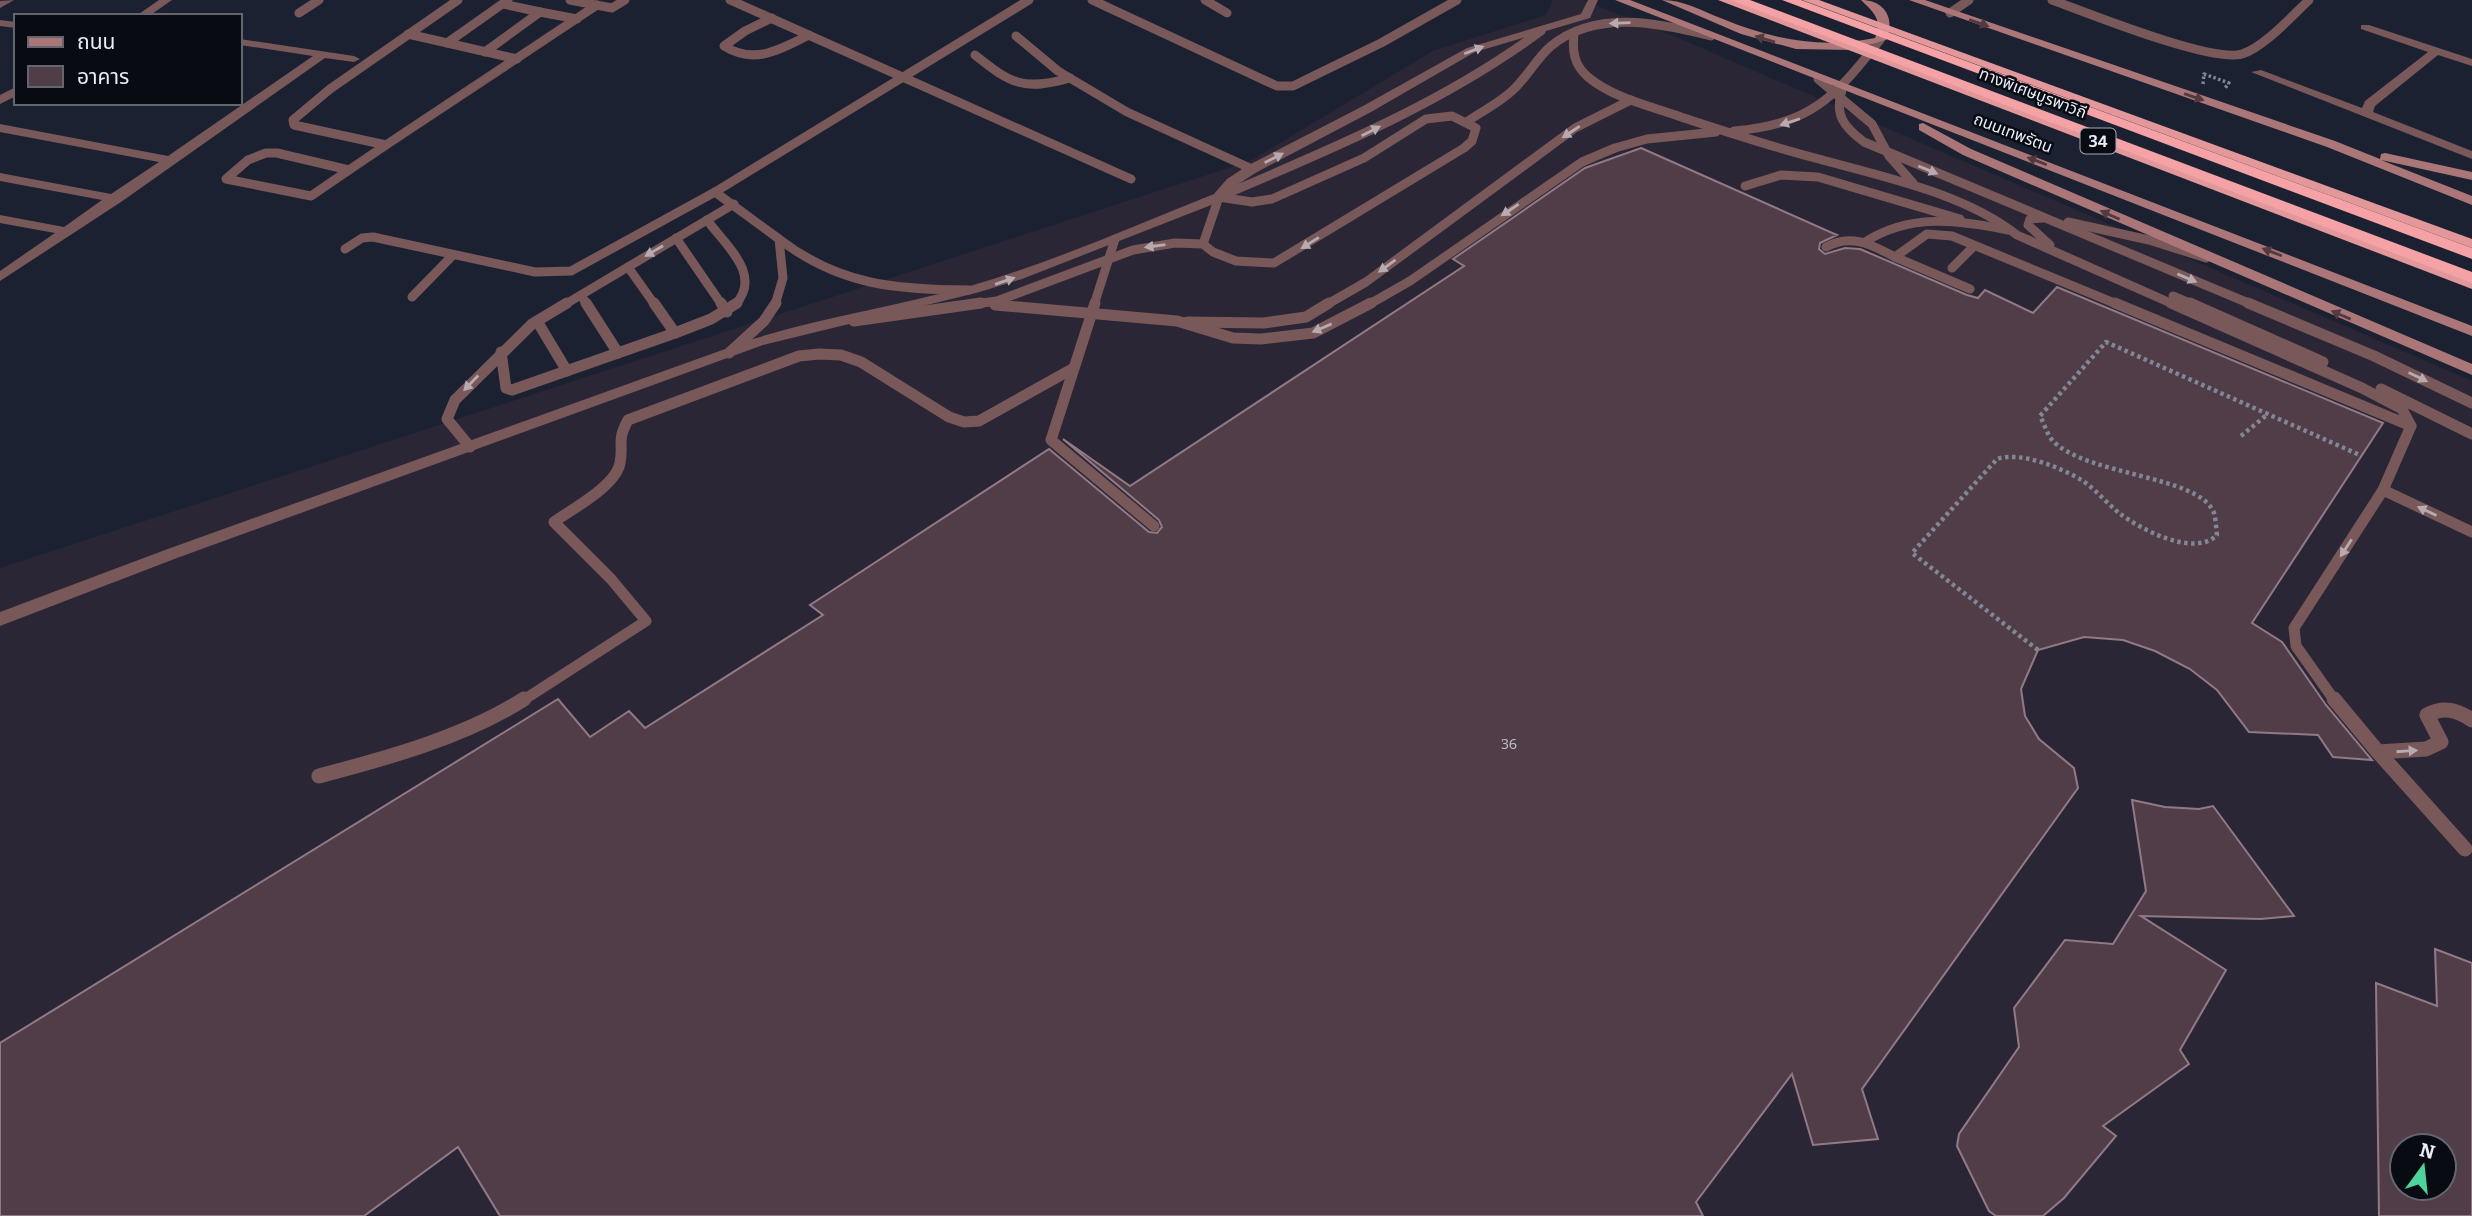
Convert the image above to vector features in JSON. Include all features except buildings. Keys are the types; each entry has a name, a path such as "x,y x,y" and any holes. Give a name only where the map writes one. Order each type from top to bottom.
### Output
{"highway":[{"name":"ถนนเทพรัตน","path":"1724,0 2472,284"},
{"name":"ทางพิเศษบูรพาวิถี","path":"1738,0 2472,278"},
{"name":"ทางพิเศษบูรพาวิถี","path":"1789,0 2472,254"},
{"name":"34","path":"1808,0 2472,242"},
{"path":"2286,185 2472,242"},
{"path":"2274,203 2472,291"}],"main road":[{"name":"ถนนเทพรัตน","path":"1620,0 2472,331"},
{"path":"1667,0 1781,44 1833,49 1880,40 1885,32 1884,19 1881,12 1866,0"},
{"path":"1914,0 2331,144 2472,201"},
{"path":"1871,98 1967,152 2472,372"},
{"path":"2331,144 2472,176"},
{"path":"2382,165 2472,190"}],"street":[{"path":"0,5 9,0"},
{"path":"144,14 167,0"},
{"path":"0,619 171,554 777,336 971,290 1017,276 1115,239 1219,197 1232,182 1252,169 1367,109 1471,50 1541,32 1586,16 1593,0"},
{"path":"2365,27 2472,63"},
{"path":"242,41 354,59"},
{"path":"2366,114 2369,103 2437,51"},
{"path":"0,277 322,55"},
{"path":"2257,72 2472,155"},
{"path":"242,105 249,106"},
{"path":"0,128 170,160"},
{"path":"0,177 116,199"},
{"path":"0,219 67,232"}],"lane":[{"path":"299,13 319,0"},
{"path":"386,145 294,125 292,122 330,89 458,0"},
{"path":"570,0 616,7 625,0"},
{"path":"730,0 1131,179"},
{"path":"345,249 362,239 373,237 535,272 570,271 716,192 1029,0"},
{"path":"1091,0 1277,86 1293,86 1381,43 1457,0"},
{"path":"1205,0 1227,13"},
{"path":"1950,13 1969,0"},
{"path":"2052,0 2188,47 2233,56 2249,50 2309,0"},
{"path":"447,43 506,2 577,19"},
{"path":"349,170 277,153 266,153 248,160 225,177 304,197 315,195 597,5"},
{"path":"485,52 540,12"},
{"path":"772,18 724,46 745,57 755,57 779,50 809,35"},
{"path":"1468,121 1514,89 1554,44 1574,34 1604,24 1660,23 1712,36"},
{"path":"1203,244 1219,197 1342,145 1440,96 1515,51 1541,32"},
{"path":"408,34 517,59"},
{"path":"1574,34 1572,50 1578,67 1589,78 1631,100 1763,144 1916,186 1997,219 2010,231"},
{"path":"1016,36 1070,78 1127,112 1252,169"},
{"path":"1177,321 1233,338 1261,339 1313,333 1344,319 1410,281 1582,162 1609,148 1637,139 1764,129 1790,123 1822,107 1880,40"},
{"path":"975,55 1002,77 1028,87 1070,78"},
{"path":"1818,79 1872,124 1893,162 1916,186"},
{"path":"1844,83 1837,103 1837,114 1848,130 1864,142 2374,356 2472,403"},
{"path":"978,305 1021,306 1090,315 1177,321 1264,323 1306,317 1366,282 1575,128 1631,100"},
{"path":"819,326 978,305 1014,296 1147,246 1203,244 1213,252 1236,261 1274,263 1464,148 1475,134 1476,128 1468,121 1447,115 1426,119 1364,158 1261,203 1219,197"},
{"path":"1745,186 1781,175 1818,177 2010,231 2362,388 2402,409 2411,426"},
{"path":"716,192 816,266 850,281 919,291 971,290"},
{"path":"470,447 447,419 449,409 501,352 537,321 734,204"},
{"path":"2226,265 2149,240 2050,218 2030,219 2028,225 2047,244 2311,356 2472,435"},
{"path":"1865,242 1878,232 1896,226 1923,220 1960,219"},
{"path":"501,352 506,388 520,388 727,312 739,300 748,279 707,220"},
{"path":"1895,257 1927,234 1952,236 2411,426"},
{"path":"676,239 727,312"},
{"path":"729,353 761,325 776,303 783,279 779,239"},
{"path":"1115,239 1051,440 1154,526"},
{"path":"1826,247 1837,240 1855,239 1970,289"},
{"path":"1952,268 1974,246"},
{"path":"412,297 453,255"},
{"path":"628,267 675,333"},
{"path":"581,295 618,353"},
{"path":"537,321 567,371"},
{"path":"319,776 369,763 494,719 646,621 611,579 554,522 609,484 620,465 620,435 628,420 799,356 841,355 861,362 925,405 964,422 979,421 1072,369"},
{"path":"2411,426 2383,490 2294,628 2296,646 2321,684 2465,849"},
{"path":"2383,490 2472,532"},
{"path":"2378,752 2426,749 2441,742 2427,715 2435,709 2460,711 2472,720"}],"path":[{"path":"2204,74 2229,83 2225,88"},
{"path":"2038,650 1912,553 1997,459 2019,456 2051,465 2083,481 2121,514 2159,536 2193,544 2212,540 2217,535 2216,519 2210,508 2198,498 2158,479 2111,470 2076,458 2062,450 2045,434 2040,416 2045,408 2106,342 2362,456"},
{"path":"2241,436 2268,414"}],"shaded area":[{"path":"1553,0 1583,0 1683,40 2472,381 2472,1216 0,1216 0,568 1250,161 1433,51 1546,15"}]}
